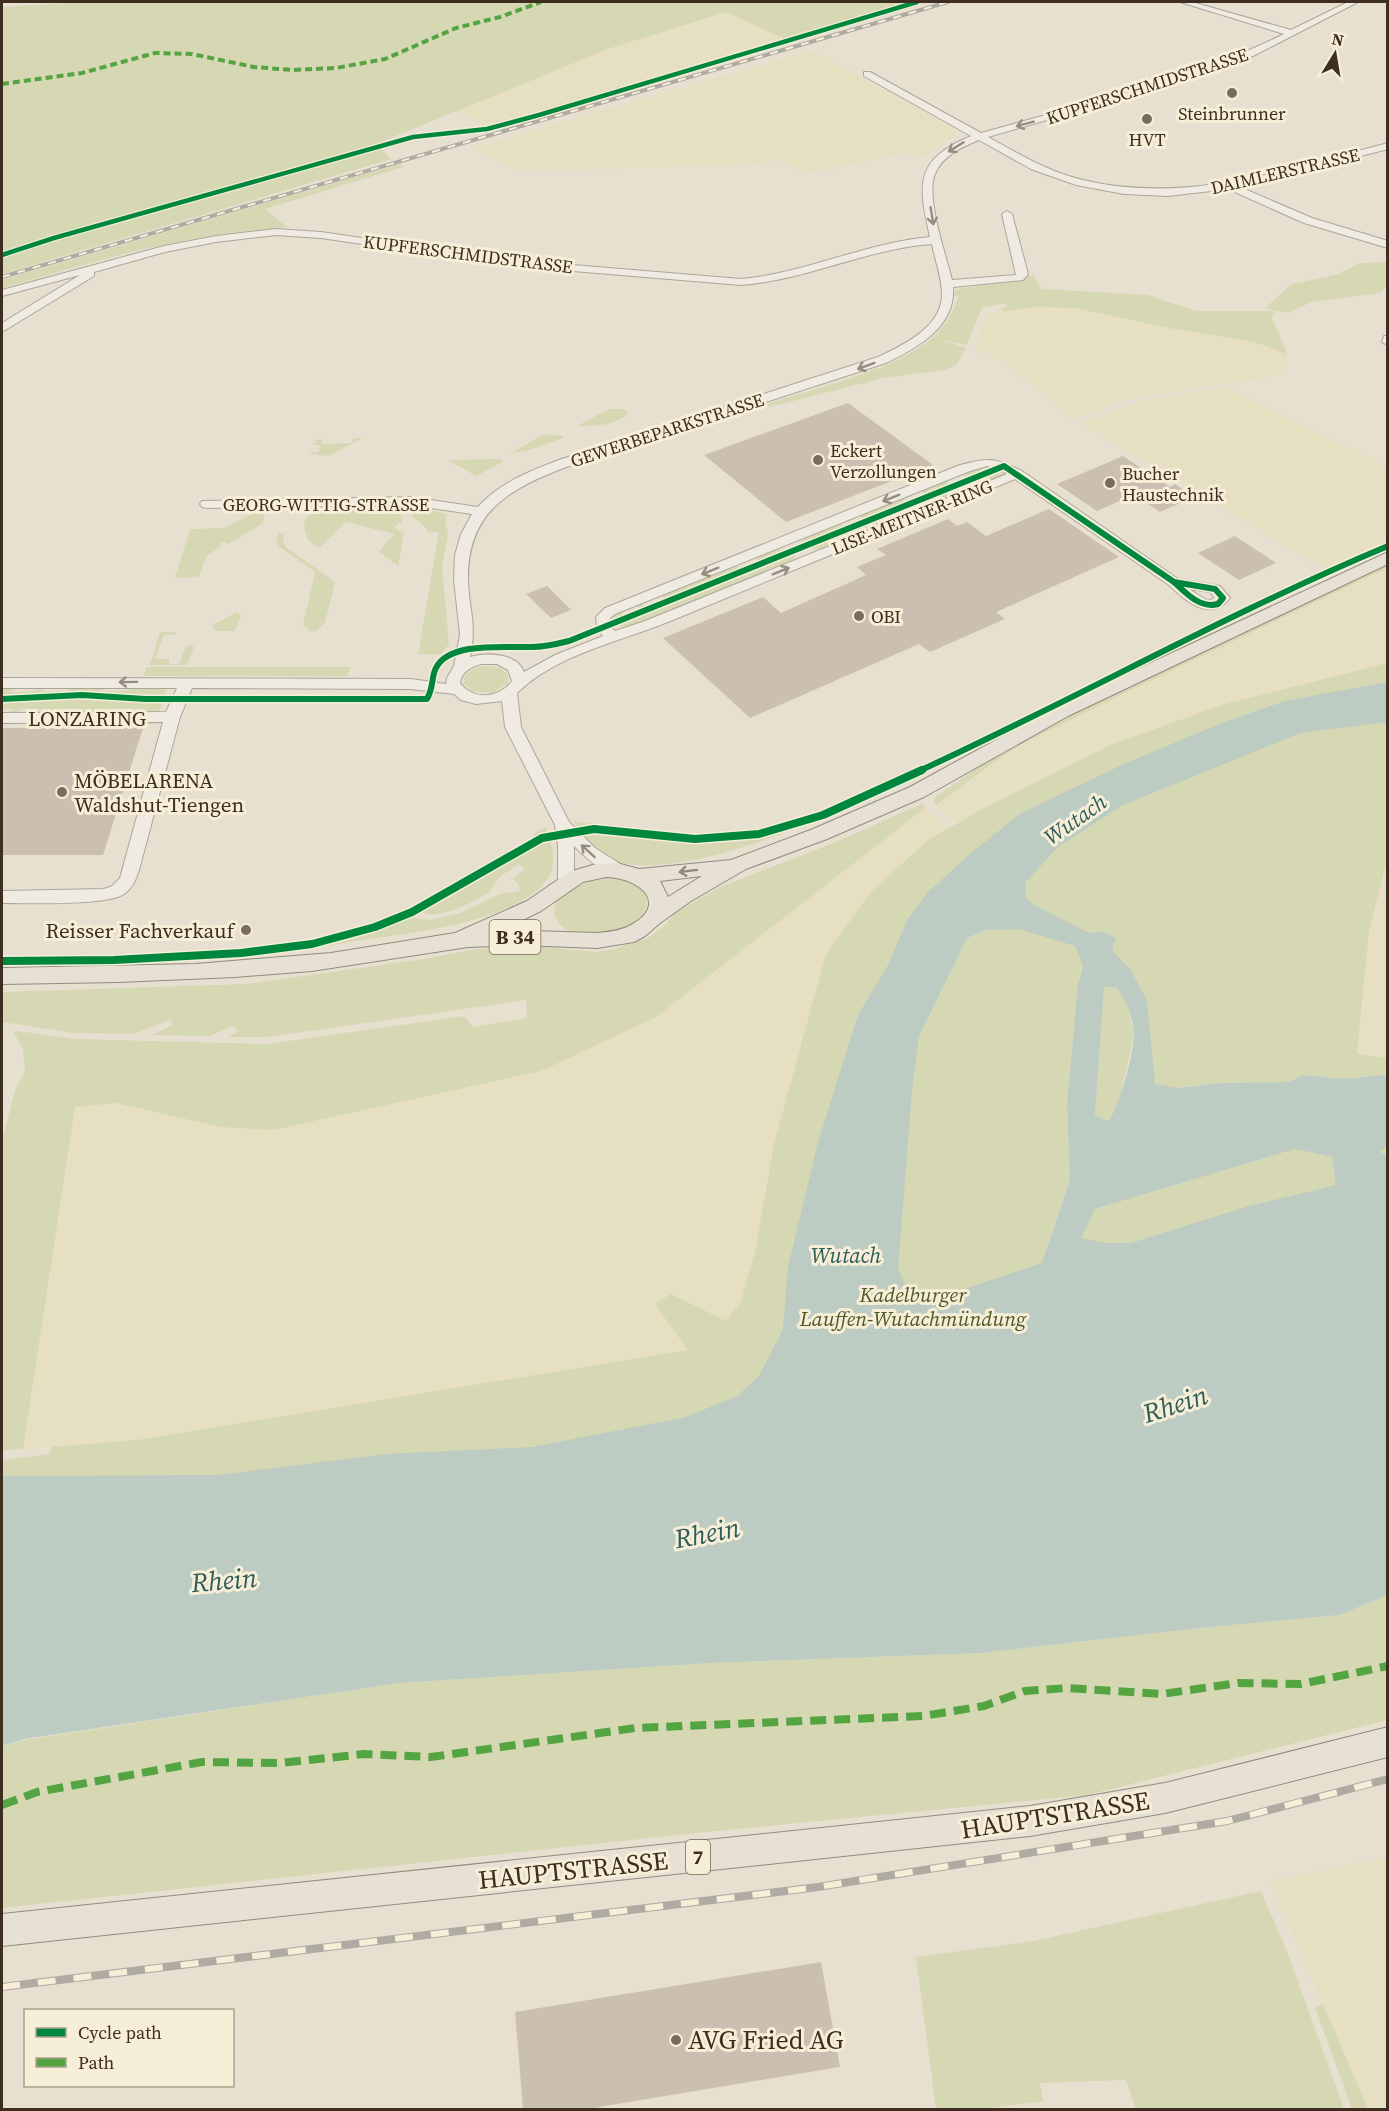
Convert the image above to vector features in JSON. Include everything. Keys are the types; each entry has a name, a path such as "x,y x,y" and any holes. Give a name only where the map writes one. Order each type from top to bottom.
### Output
{"main road":[{"name":"B 34","path":"2,976 147,975 262,967 379,953 459,940 518,937 595,940 619,938 638,930 676,901 739,864 820,834 917,792 1011,738 1070,708 1388,557"},
{"name":"B 34","path":"459,940 518,914 575,878 597,871 628,873 739,864"},
{"path":"628,873 653,887 658,895 655,917"},
{"path":"559,889 548,904 549,920 558,931 571,938"},
{"name":"HAUPTSTRASSE","path":"2,1930 1030,1821 1165,1798 1388,1742"}],"street":[{"path":"1184,2 1292,33"},
{"name":"KUPFERSCHMIDSTRASSE","path":"938,161 956,146 977,137 1199,73 1250,54 1354,2"},
{"name":"DAIMLERSTRASSE","path":"867,74 977,137 1056,177 1094,187 1142,194 1183,193 1232,187 1388,146"},
{"name":"GEWERBEPARKSTRASSE","path":"456,690 453,683 459,669 467,635 461,560 468,529 480,511 495,498 539,472 852,371 900,352 930,330 947,305 947,284 936,240 926,182 938,161"},
{"path":"1232,187 1267,206 1296,217 1388,245"},
{"path":"947,284 1019,278 1022,274 1007,214"},
{"name":"KUPFERSCHMIDSTRASSE","path":"2,293 216,238 276,232 321,235 513,263 741,282 772,280 866,251 905,243 936,240"},
{"path":"2,328 104,265"},
{"name":"LISE-MEITNER-RING","path":"613,637 604,628 603,617 610,611 965,468 987,462 999,463 1017,474"},
{"path":"1017,474 1174,582"},
{"name":"LISE-MEITNER-RING","path":"519,681 560,658 650,624 1017,474"},
{"name":"GEORG-WITTIG-STRASSE","path":"207,504 410,501 480,511"},
{"name":"LISE-MEITNER-RING","path":"787,541 810,559"},
{"path":"467,635 491,659"},
{"name":"LISE-MEITNER-RING","path":"508,663 560,658"},
{"path":"411,684 459,669 480,659 508,663 518,674 519,681 509,693 500,697 479,700"},
{"name":"LONZARING","path":"2,683 411,684"},
{"path":"2,897 91,897 118,890 127,880 172,717 178,699 187,684"},
{"path":"411,684 456,690 479,700 513,727"},
{"path":"509,693 513,727 563,825 589,852 628,873"},
{"name":"LONZARING","path":"2,718 172,717"},
{"path":"559,889 566,846 563,825"}],"shaded area":[{"path":"727,12 783,38 645,82 485,127 458,110 608,49"},
{"path":"808,52 817,52 959,133 926,156 902,154 804,174 780,160 747,165 517,171 472,148"},
{"path":"1035,307 1075,308 1174,329 1255,342 1287,354 1288,365 1284,372 1268,378 1145,396 1122,401 1074,419 1006,362 975,349 984,321 990,313 1001,309 1005,311"},
{"path":"1227,388 1387,466 1387,544 1327,570 1080,423 1147,399"},
{"path":"1387,568 1387,663 1222,705 1113,744 990,805 959,824 936,805 1001,757 1028,741"},
{"path":"925,808 950,829 929,839 756,1247 741,1302 726,1321 671,1295 692,1355 272,1429 23,1449 75,1107 116,1103 221,1127 656,1017"},
{"path":"1387,859 1387,1058 1357,1054 1369,931"},
{"path":"1387,1858 1387,2109 1368,2109 1270,1881"}],"green space":[{"path":"85,2 911,2 783,38 726,12 608,49 376,144 391,159 2,274 2,7"},
{"path":"399,164 403,167 265,209 287,227 224,234 161,245 2,288 2,280"},
{"path":"1387,262 1387,285 1380,293 1312,302 1287,313 1275,310 1272,318 1287,354 1255,342 1174,329 1075,308 1035,307 1005,311 1001,309 1007,307 1005,303 982,308 966,345 939,339 966,348 956,365 945,370 883,378 770,407 766,404 857,376 903,357 941,329 950,316 958,297 954,295 955,291 962,288 1023,281 1028,276 1034,276 1041,289 1147,295 1196,311 1274,311 1266,307 1292,284 1339,274 1360,263"},
{"path":"609,409 622,409 628,413 611,423 577,426"},
{"path":"544,434 563,436 563,438 526,451 511,453"},
{"path":"354,438 363,438 328,456 310,452 319,452 320,445 312,445 317,440 323,439 322,444 352,443"},
{"path":"499,459 503,462 476,476 448,460"},
{"path":"986,466 1003,470 1003,475 996,480 833,547 813,549 802,544 803,540 814,532 841,520 842,526 861,519 860,513 904,495 905,501 923,494 922,488 946,478 947,484 964,477 964,471"},
{"path":"354,505 393,505 399,509 402,522 393,527 404,533 398,566 379,552 394,534 346,522 320,547 312,544 305,531 305,521 312,513 323,509"},
{"path":"422,507 448,515 445,519 448,535 442,567 449,644 441,654 418,654 439,532 428,532 412,516 411,513"},
{"path":"256,512 265,513 263,523 228,544 224,542 219,544 221,546 206,557 199,577 175,578 190,529 224,528"},
{"path":"279,533 284,533 283,543 286,547 335,582 325,623 316,631 310,631 303,625 315,572 280,547 276,542"},
{"path":"785,549 794,555 794,560 783,567 639,625 615,627 610,621 614,614 622,609 622,615 638,609 639,602 643,601 643,607 663,599 664,592 737,562 738,569 757,561 758,554"},
{"path":"1387,564 1387,568 1028,741 1001,757 936,805 933,802 936,796 997,753 1064,716"},
{"path":"237,612 241,615 235,631 216,631 213,628 213,625"},
{"path":"160,632 176,632 175,635 164,635 155,659 169,659 169,664 179,664 185,648 191,645 194,647 187,665 150,665"},
{"name":"Kadelburger Lauffen-Wutachmündung","path":"1387,663 1387,859 1369,931 1357,1054 1387,1058 1387,1076 1345,1079 1303,1075 1288,1082 1221,1083 1178,1088 1154,1084 1147,1000 1131,970 1113,951 1113,943 1102,931 1089,933 1075,946 1083,967 1078,984 1067,1103 1070,1180 1053,1230 1089,1221 1095,1209 1295,1149 1323,1155 1387,1137 1387,1317 455,1552 2,1476 2,1460 50,1454 51,1447 137,1440 688,1350 655,1304 671,1294 726,1321 741,1302 756,1247 774,1144 826,954 870,893 929,839 990,805 1113,744 1222,705"},
{"path":"486,666 500,668 508,675 508,683 493,693 471,691 463,683 466,675 474,669"},
{"path":"146,667 351,667 347,676 144,676"},
{"path":"2,685 18,685 10,692 35,691 45,685 49,685 41,691 67,691 76,685 108,685 100,691 126,691 135,685 161,687 166,691 159,712 153,715 128,715 135,709 110,709 101,715 38,715 46,709 21,709 11,715 5,715 14,709 2,709"},
{"path":"922,804 925,808 656,1017 541,1071 273,1130 221,1127 116,1103 75,1107 23,1449 2,1451 2,1142 15,1090 25,1072 23,1049 14,1033 18,1031 75,1039 267,1044 464,1016 473,1027 527,1018 526,1000 267,1037 229,1037 238,1030 233,1026 210,1036 151,1035 173,1025 170,1020 134,1034 73,1033 2,1022 2,992 247,984 471,950 527,945 596,952 614,949 648,938 666,924 674,914 720,887 831,844"},
{"path":"573,821 595,824 592,826 592,831 609,835 611,834 607,831 696,842 759,837 813,821 738,849 678,863 650,865 624,863 603,856 590,845"},
{"path":"545,827 552,848 553,862 545,882 530,895 511,906 463,922 413,933 255,955 150,961 2,966 2,963 118,961 240,954 312,945 381,927 409,917 430,920 460,913 500,894 520,891 518,883 512,879 525,869 519,864 497,880 489,892 455,909 435,914 420,911 453,894 531,846 543,843 545,839 542,836 530,836"},
{"path":"610,878 628,882 639,888 645,896 647,905 643,914 635,922 623,929 602,934 573,932 560,924 554,910 563,894 592,881"},
{"path":"1104,986 1116,987 1126,999 1134,1035 1119,1102 1109,1121 1095,1117"},
{"path":"1387,1595 1387,1720 1087,1795 696,1833 2,1908 2,1746 24,1740 399,1683 711,1663 981,1653 1200,1628 1340,1615"},
{"path":"1261,1891 1287,1951 1344,2109 1136,2109 1126,2080 1040,2083 1043,2101 982,2109 936,2109 916,1957 1034,1941"},
{"path":"1323,2004 1368,2109 1352,2109 1315,2008"}],"water":[{"path":"1387,682 1387,722 1300,733 1121,806 1058,847 1025,883 1026,898 1036,906 1089,933 1102,931 1117,939 1113,943 1113,951 1131,970 1147,1000 1155,1084 1178,1088 1221,1083 1288,1082 1303,1075 1345,1079 1387,1076 1387,1147 1379,1151 1388,1157 1387,1595 1340,1615 1200,1628 981,1653 711,1663 399,1683 24,1739 2,1746 2,1476 219,1475 386,1454 533,1447 686,1417 737,1396 759,1376 783,1329 788,1267 818,1142 858,1015 888,965 907,920 927,893 971,853 1021,813 1124,764 1224,722 1285,701","holes":["1019,929 1075,946 1083,967 1078,984 1067,1104 1070,1180 1042,1263 944,1296 910,1293 898,1269 912,1090 919,1036 967,938 986,930","1104,987 1116,987 1120,992 1128,1009 1134,1035 1132,1054 1125,1079 1109,1121 1095,1116","1295,1149 1332,1157 1336,1185 1249,1206 1131,1243 1105,1243 1081,1238 1095,1209"]}],"building":[{"name":"Eckert Verzollungen","path":"848,403 933,465 786,522 704,455"},
{"name":"Bucher Haustechnik","path":"1123,456 1170,487 1175,484 1194,497 1160,512 1134,495 1097,511 1057,484"},
{"name":"OBI","path":"1049,509 1119,557 996,612 1005,619 930,652 919,644 750,718 663,638 763,597 781,613 866,575 857,567 886,555 877,549 948,519 957,526 967,522 986,536"},
{"path":"1235,536 1276,563 1239,580 1198,553"},
{"path":"547,586 571,610 551,618 526,594"},
{"name":"MÖBELARENA Waldshut-Tiengen","path":"2,728 143,728 103,855 2,855"},
{"name":"AVG Fried AG","path":"821,1962 840,2067 587,2109 523,2109 515,2012"}],"railway":[{"path":"2,277 948,2"},
{"path":"2,1987 818,1887 1227,1821 1388,1779"}],"marked path":[{"path":"2,84 82,73 155,53 192,54 254,67 292,70 336,68 385,59 456,28 500,17 541,2"},
{"path":"2,1805 37,1792 202,1762 281,1763 364,1754 431,1757 635,1728 923,1716 984,1706 1025,1691 1068,1688 1162,1694 1238,1683 1301,1684 1388,1666"}],"cycle path":[{"path":"2,255 54,238 413,137 487,129 539,115 917,2"},
{"path":"2,699 82,695 145,699 427,699 433,688 435,669 442,660 452,654 479,648 532,647 569,641 1004,466 1174,582 1198,602 1205,605 1218,604 1223,598 1215,589 1174,582"},
{"path":"2,961 114,960 241,953 312,944 375,927 412,912 542,838 594,829 695,839 759,834 823,815 932,765 1110,676 1347,563 1388,546"}],"place":[{"name":"Steinbrunner","path":"1232,93"},
{"name":"HVT","path":"1147,119"},
{"name":"Eckert Verzollungen","path":"818,460"},
{"name":"Bucher Haustechnik","path":"1110,483"},
{"name":"OBI","path":"859,616"},
{"name":"MÖBELARENA Waldshut-Tiengen","path":"62,792"},
{"name":"Reisser Fachverkauf","path":"246,930"},
{"name":"AVG Fried AG","path":"676,2040"}],"water label":[{"name":"Wutach","path":"1075,819"},
{"name":"Wutach","path":"846,1255"},
{"name":"Rhein","path":"1175,1404"},
{"name":"Rhein","path":"707,1533"},
{"name":"Rhein","path":"224,1580"}]}
